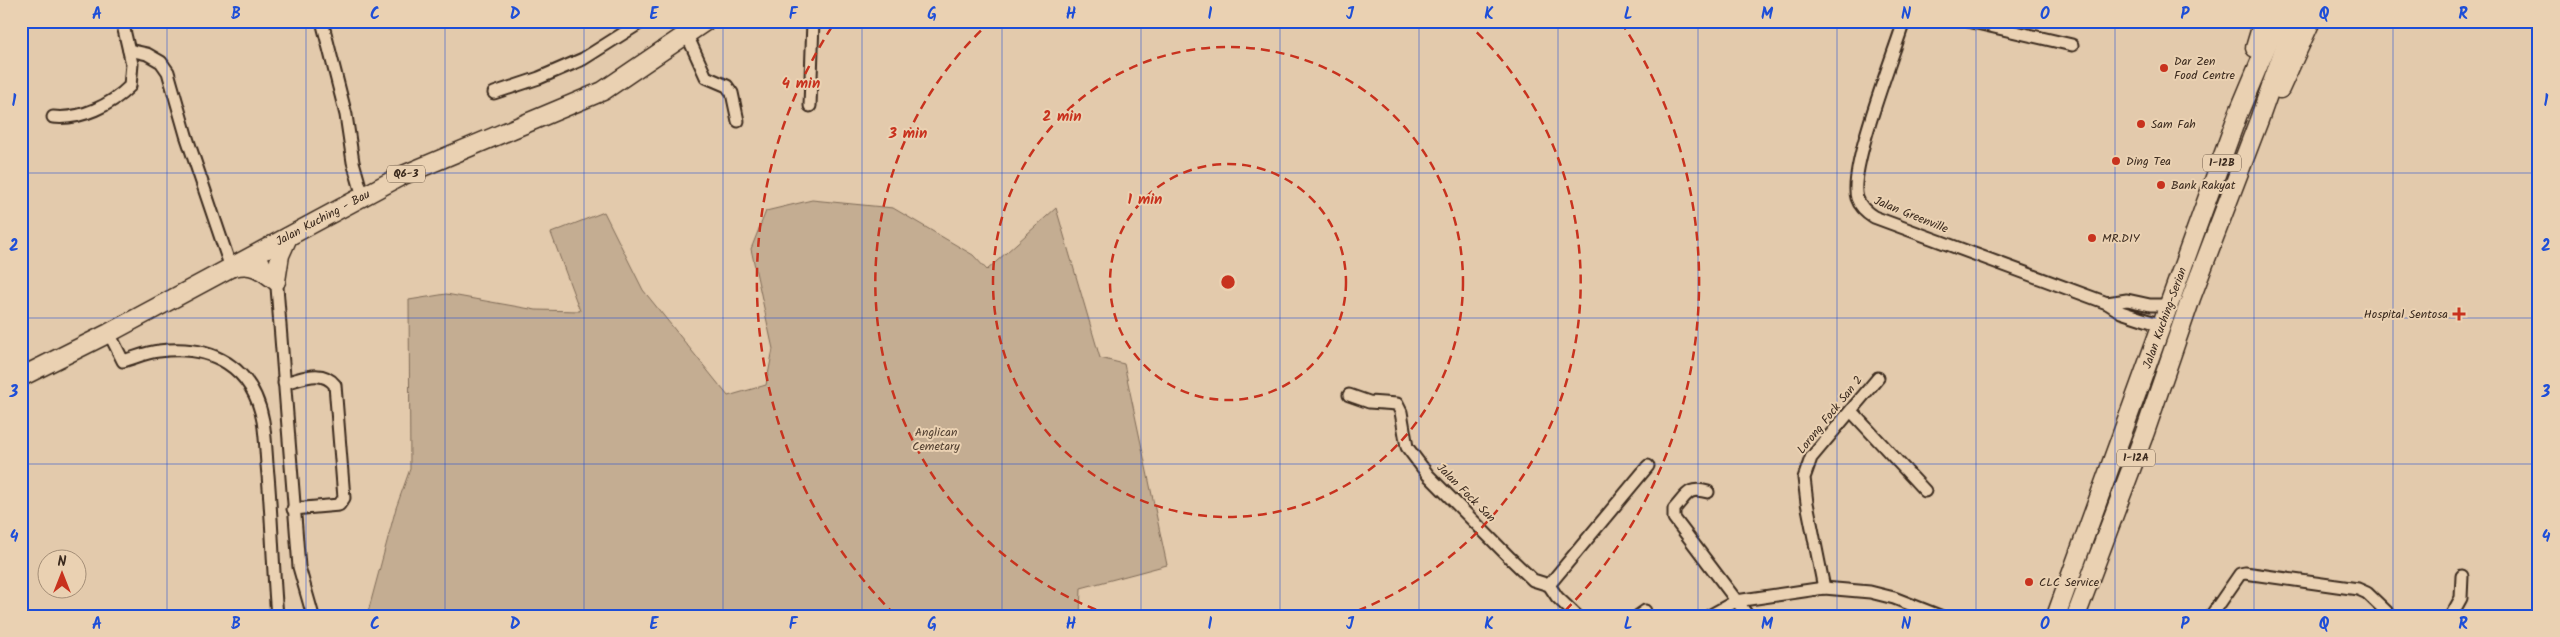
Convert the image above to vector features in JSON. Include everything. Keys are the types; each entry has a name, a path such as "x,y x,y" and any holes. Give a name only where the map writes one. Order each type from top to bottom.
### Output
{"main road":[{"name":"Jalan Kuching - Bau","path":"21,377 109,334 401,176 603,91 687,36 706,21"},
{"path":"2238,114 2246,76 2263,21"},
{"name":"Jalan Kuching-Serian","path":"2056,616 2238,114 2277,21"},
{"name":"Jalan Kuching-Serian","path":"2076,616 2294,21"},
{"path":"2259,120 2282,87 2311,21"},
{"path":"232,268 245,264 254,266 276,281 280,255 288,237"}],"street":[{"path":"53,117 78,117 122,94 130,86 132,76 129,50 122,21"},
{"path":"322,21 346,114 353,162 363,196"},
{"path":"494,93 539,78 583,59 643,21"},
{"path":"810,106 813,21"},
{"name":"Jalan Greenville","path":"1904,21 1866,135 1856,176 1856,198 1864,211 1893,224 2107,303 2121,312 2161,325"},
{"path":"1968,21 2072,45"},
{"path":"687,36 706,77 727,86 732,93 738,121"},
{"path":"129,50 147,54 161,62 168,72 189,143 232,268"},
{"path":"260,252 276,281 299,567 313,616"},
{"name":"Jalan Greenville","path":"2107,303 2126,300 2150,305 2168,305"},
{"path":"109,334 123,361 158,351 189,349 225,360 244,376 252,388 263,421 272,520 277,616"},
{"path":"284,383 319,374 328,377 335,385 344,498 339,505 293,509"},
{"name":"Lorong Fock San 2","path":"1824,588 1807,503 1804,478 1811,458 1852,412 1878,378"},
{"name":"Jalan Fock San","path":"1349,395 1369,402 1397,404 1401,412 1407,447 1428,476 1533,580 1549,585 1557,598 1576,616"},
{"path":"1852,412 1925,491"},
{"path":"1549,585 1648,466"},
{"path":"1708,492 1695,489 1690,491 1673,513 1748,616"},
{"path":"2211,616 2240,574 2245,573 2358,588 2367,593 2390,616"},
{"path":"2451,616 2461,598 2462,576"},
{"path":"1709,616 1736,600 1824,588 1878,594 1940,616"}],"green space":[{"name":"Anglican Cemetary","path":"812,200 893,208 973,255 987,270 1056,208 1100,358 1124,364 1167,565 1081,588 1080,616 367,616 396,508 410,469 409,300 446,294 536,310 580,311 551,233 604,212 643,290 728,396 766,385 773,349 751,249 766,211"}],"place":[{"name":"Dar Zen Food Centre","path":"2164,68"},
{"name":"Sam Fah","path":"2141,124"},
{"name":"Ding Tea","path":"2116,161"},
{"name":"Bank Rakyat","path":"2161,185"},
{"name":"MR.DIY","path":"2092,238"},
{"name":"Hospital Sentosa","path":"2459,314"},
{"name":"CLC Service","path":"2029,582"}]}
